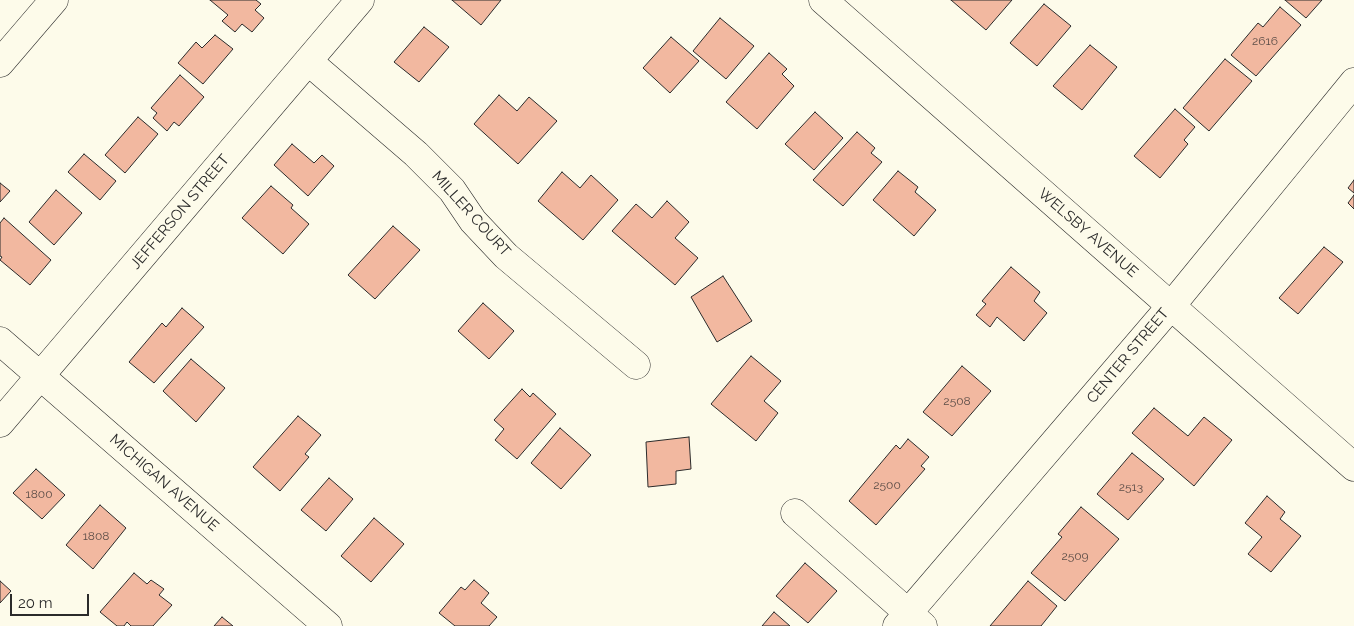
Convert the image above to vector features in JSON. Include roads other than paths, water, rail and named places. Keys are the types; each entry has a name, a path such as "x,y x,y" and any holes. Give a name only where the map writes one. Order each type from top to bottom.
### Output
{"street":[{"path":"0,63 54,0"},
{"name":"JEFFERSON STREET","path":"0,424 360,0"},
{"name":"WELSBY AVENUE","path":"822,0 1354,467"},
{"name":"MILLER COURT","path":"308,61 416,154 452,190 473,221 506,256 636,365"},
{"name":"CENTER STREET","path":"909,622 1354,82"},
{"name":"MICHIGAN AVENUE","path":"0,341 328,626"},
{"path":"795,513 909,622"}]}
